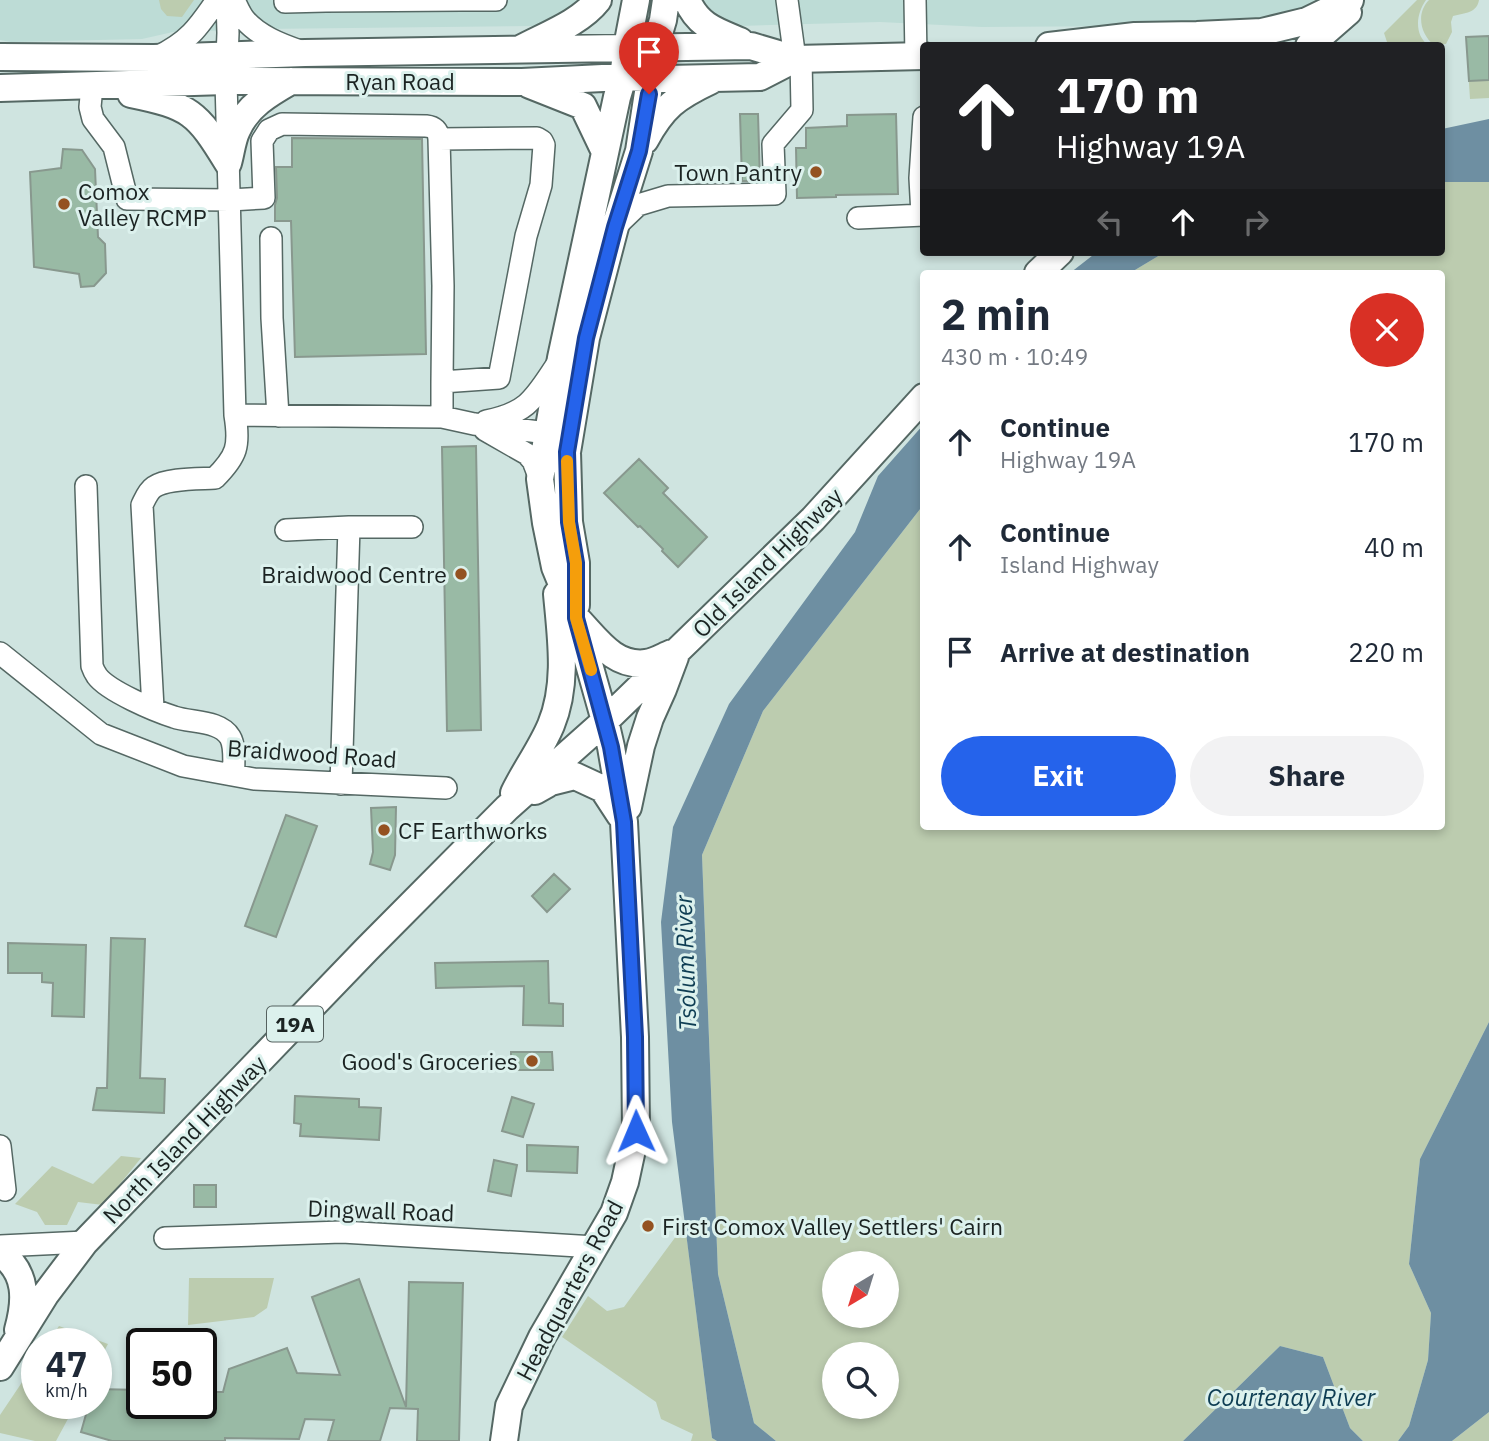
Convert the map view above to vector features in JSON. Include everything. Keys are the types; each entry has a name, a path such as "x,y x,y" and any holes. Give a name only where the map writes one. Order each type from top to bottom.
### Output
{"main road":[{"path":"516,51 572,22 591,9 598,0"},
{"path":"507,808 546,736 559,702 563,657 555,567 540,479 561,358 623,77 636,0"},
{"path":"576,618 576,563 569,522 567,452 586,338 615,227 639,151 655,47 666,0"},
{"path":"687,0 694,14 710,29 751,46"},
{"path":"1083,42 1135,36 1262,32 1307,21 1350,0"},
{"path":"1314,42 1363,0"},
{"name":"Ryan Road","path":"0,88 92,86 227,69 305,53 751,46 798,59 920,57"},
{"name":"Ryan Road","path":"0,57 154,58 291,80 522,82 623,77 761,77 798,59"},
{"path":"639,151 656,120 672,103 688,91 718,78"},
{"path":"228,163 236,131 246,115 267,94 291,80"},
{"path":"522,82 583,106 605,152"},
{"path":"92,86 177,105 191,113 203,125 228,163"},
{"path":"1041,270 1056,256"},
{"name":"Old Island Highway","path":"605,721 813,519 920,401"},
{"path":"555,567 576,618 611,656 627,662 648,663 677,651"},
{"name":"Headquarters Road","path":"504,1441 509,1406 542,1337 614,1213 625,1182 636,1131 635,1037 624,822 605,721 576,618"},
{"path":"624,822 645,732 677,651"},
{"name":"19A","path":"507,808 605,721"},
{"path":"507,808 551,782 575,776 603,789 624,822"},
{"name":"North Island Highway","path":"0,1367 45,1295 85,1242 507,808"},
{"path":"0,1253 20,1274 23,1290 22,1317 16,1340"}],"street":[{"path":"154,58 172,50 195,32 218,0"},
{"path":"153,708 142,505 156,485 170,481 215,478 236,452 238,432 235,415 228,163 227,0"},
{"path":"234,0 244,19 255,29 274,41 305,53"},
{"path":"285,0 496,0"},
{"path":"615,227 638,205 668,196 775,194 773,144 802,110 798,59 787,0"},
{"path":"915,0 920,57"},
{"path":"92,86 90,107 93,119 114,147 127,199 264,198 262,141 269,130 282,124 426,126 439,132 443,286 442,417"},
{"path":"439,139 531,137 542,141 544,145 541,185 526,236 499,378 442,382"},
{"path":"858,218 920,215"},
{"path":"271,238 272,318 278,416"},
{"path":"233,316 272,318"},
{"path":"474,424 518,412 537,394 561,358"},
{"path":"235,415 442,417 547,433 567,452"},
{"path":"474,424 527,454 540,479"},
{"path":"86,486 92,666 97,676 108,686 153,708 177,718 219,727 229,735 232,744 234,775"},
{"path":"341,784 349,527"},
{"path":"286,530 412,527"},
{"name":"Braidwood Road","path":"0,653 101,734 183,766 254,779 446,788"},
{"path":"0,1146 5,1189"},
{"name":"Dingwall Road","path":"165,1238 342,1232 596,1247"},
{"path":"0,1247 85,1242"}],"shaded area":[{"path":"0,0 601,0 575,13 535,26 261,29 173,32 142,39 11,42 0,40"},
{"path":"159,0 194,0 182,17 167,16 161,9"},
{"path":"694,0 1328,0 1303,11 1264,20 1143,26 982,27 880,22 718,25"},
{"path":"1417,0 1426,0 1420,11 1418,24 1420,35 1425,42 1387,42 1384,33"},
{"path":"1429,0 1479,0 1473,10 1453,16 1452,32 1446,44 1431,42 1425,35 1421,17"},
{"path":"1489,36 1489,98 1470,99 1466,37"},
{"path":"1445,182 1489,182 1489,1022 1420,1159 1409,1264 1431,1313 1428,1360 1409,1426 1398,1441 1363,1441 1350,1428 1323,1357 1280,1346 1183,1441 776,1441 754,1423 718,1274 702,855 763,711 920,509 920,830 1445,830 1445,270 1135,270 1158,256 1445,256"},
{"path":"121,1156 141,1158 103,1205 78,1202 67,1225 45,1225 37,1212 15,1204 52,1166 93,1184"},
{"path":"685,1224 712,1438 717,1441 691,1441 693,1434 661,1419 656,1402 562,1337 588,1296 607,1311 624,1307"},
{"path":"189,1278 274,1278 267,1308 254,1317 188,1325"},
{"path":"21,1384 21,1419 68,1419 56,1441 35,1441 0,1433 0,1415"},
{"path":"1489,1412 1489,1441 1452,1441"}],"water":[{"path":"1489,119 1489,182 1445,182 1445,128"},
{"path":"1092,256 1158,256 1135,270 1074,270"},
{"name":"Tsolum River","path":"920,429 920,509 763,711 702,855 718,1274 754,1423 776,1441 717,1441 712,1438 672,1122 661,922 673,827 729,704 855,532 878,476"},
{"path":"1489,1022 1489,1412 1452,1441 1398,1441 1409,1426 1428,1360 1431,1313 1409,1264 1420,1159"},
{"name":"Courtenay River","path":"1280,1346 1323,1357 1350,1428 1363,1441 1183,1441"}],"building":[{"path":"1489,36 1489,80 1469,81 1466,37"},
{"path":"740,114 758,114 760,181 742,181"},
{"path":"896,114 898,194 797,198 796,148 806,148 806,128 847,126 847,115"},
{"path":"292,138 422,139 426,354 295,357 291,221 275,221 276,167 292,167"},
{"name":"Comox Valley RCMP","path":"63,149 82,150 95,169 98,237 105,244 106,273 94,286 81,287 79,274 34,267 30,172 61,168"},
{"name":"Braidwood Centre","path":"476,446 481,730 447,731 442,447"},
{"path":"639,459 668,488 663,493 707,537 678,567 640,526 604,493"},
{"name":"CF Earthworks","path":"396,807 395,855 390,870 370,864 373,852 371,808"},
{"path":"286,815 317,826 276,937 245,926"},
{"path":"554,874 570,889 547,912 532,896"},
{"path":"111,938 145,939 140,1078 165,1079 164,1113 93,1110 97,1088 107,1088"},
{"path":"8,943 86,945 84,1017 52,1016 53,983 42,982 42,973 8,973"},
{"path":"548,961 549,1003 563,1004 563,1026 523,1025 524,986 436,988 435,963"},
{"name":"Good's Groceries","path":"511,1052 552,1052 553,1070 511,1070"},
{"path":"295,1096 359,1099 359,1107 381,1108 379,1140 300,1136 301,1124 294,1123"},
{"path":"512,1097 534,1104 523,1137 502,1131"},
{"path":"527,1145 578,1147 577,1173 527,1171"},
{"path":"494,1160 517,1165 511,1196 488,1191"},
{"path":"194,1185 216,1185 216,1207 194,1207"},
{"path":"359,1279 406,1407 409,1282 463,1283 459,1441 417,1441 418,1409 390,1408 380,1441 328,1441 334,1420 305,1419 299,1439 112,1441 81,1432 85,1419 112,1419 112,1389 126,1390 126,1419 217,1419 217,1392 223,1392 229,1369 287,1348 297,1373 340,1375 312,1297"}],"slow traffic":[{"path":"567,461 569,522 576,563 576,618 591,670"}],"place":[{"name":"Town Pantry","path":"816,172"},
{"name":"Comox Valley RCMP","path":"64,204"},
{"name":"Braidwood Centre","path":"461,574"},
{"name":"CF Earthworks","path":"384,830"},
{"name":"Good's Groceries","path":"532,1061"},
{"name":"First Comox Valley Settlers' Cairn","path":"648,1226"}],"route":[{"path":"636,1131 635,1037 624,822 605,721 576,618 576,563 569,522 567,452 586,338 615,227 639,151 649,94"}]}
